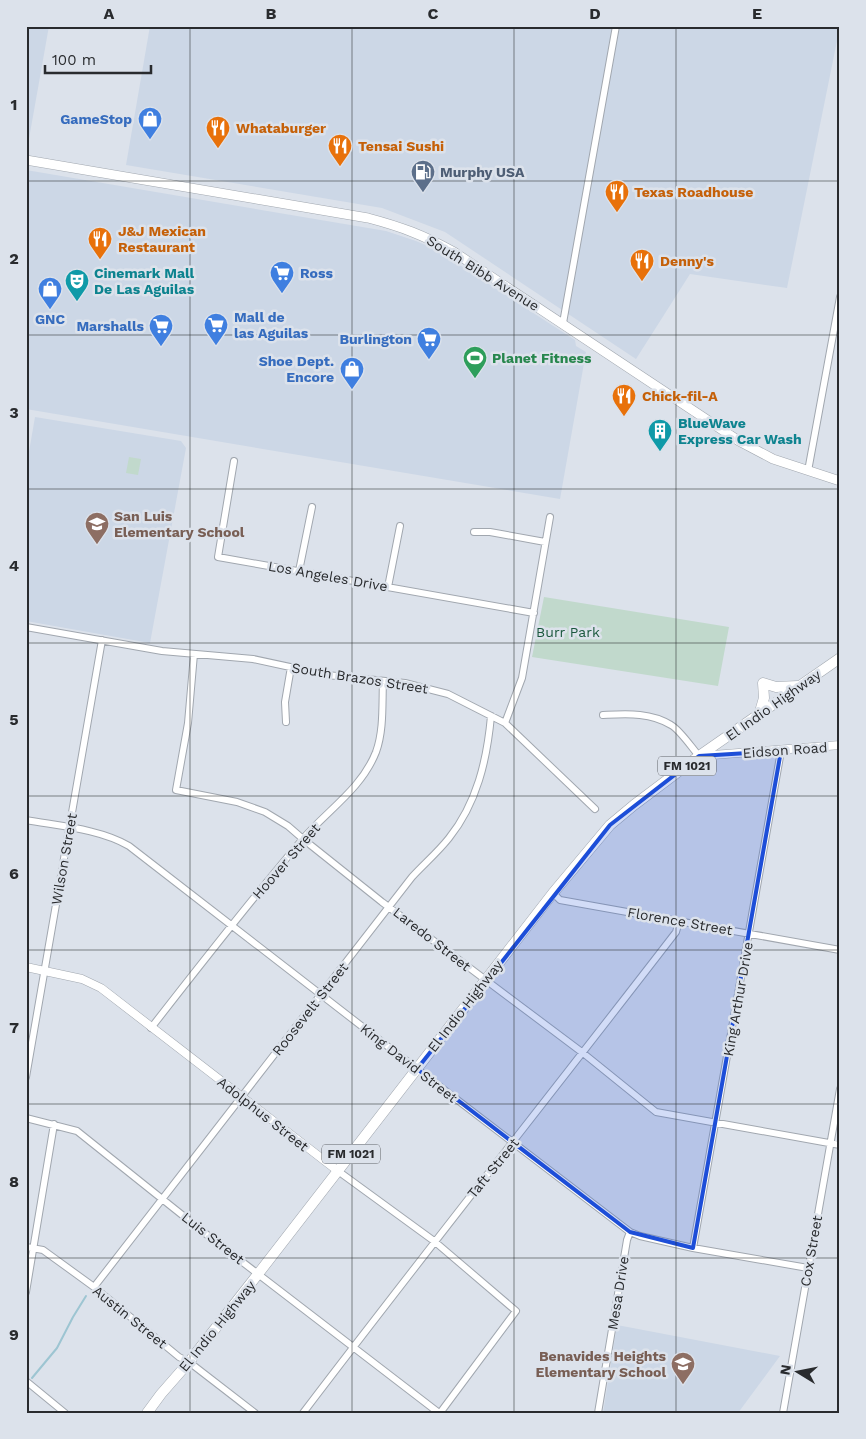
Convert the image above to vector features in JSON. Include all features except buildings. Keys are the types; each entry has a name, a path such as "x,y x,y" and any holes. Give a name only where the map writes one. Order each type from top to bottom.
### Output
{"main road":[{"name":"South Bibb Avenue","path":"26,160 368,218 422,235 454,252 739,441 773,459 840,481"},
{"name":"El Indio Highway","path":"147,1413 258,1274 553,893 610,825 699,756 840,658"},
{"path":"759,715 764,698 763,683 776,687 800,686"}],"street":[{"path":"563,324 616,26"},
{"path":"808,471 840,297"},
{"path":"832,340 840,342"},
{"name":"Los Angeles Drive","path":"234,461 218,557 534,613"},
{"path":"299,571 312,507"},
{"path":"505,723 522,678 550,517"},
{"path":"388,587 400,526"},
{"path":"474,532 490,532 546,542"},
{"name":"South Brazos Street","path":"26,626 162,651 253,658 327,675 383,680 424,687 448,694 505,723 595,809"},
{"name":"Wilson Street","path":"26,1077 102,640"},
{"name":"Laredo Street","path":"194,654 188,723 176,790 237,802 265,812 288,826 389,906 583,1053 656,1112 840,1145"},
{"path":"286,722 285,702 291,666"},
{"name":"Hoover Street","path":"151,1028 231,925 303,839 359,784 376,752 381,726 383,680"},
{"path":"603,715 649,716 672,725 699,756"},
{"name":"Roosevelt Street","path":"94,1287 389,906 420,868 442,846 461,821 478,785 489,739 491,716"},
{"name":"Eidson Road","path":"699,756 840,745"},
{"name":"King Arthur Drive","path":"693,1248 781,751"},
{"name":"King David Street","path":"26,820 116,838 129,846 630,1232 693,1248 808,1268"},
{"name":"Florence Street","path":"553,893 560,900 840,950"},
{"name":"Taft Street","path":"303,1413 434,1241 514,1142 676,932 679,921"},
{"name":"Adolphus Street","path":"26,967 92,982 338,1171 434,1241 516,1311 439,1413"},
{"name":"Cox Street","path":"783,1413 840,1089"},
{"name":"Luis Street","path":"26,1118 77,1131 258,1274 439,1413"},
{"path":"26,1292 54,1124"},
{"name":"Mesa Drive","path":"598,1413 627,1240 630,1232"},
{"name":"Austin Street","path":"26,1247 43,1250 94,1287 179,1357 189,1362 255,1413"},
{"path":"26,1381 65,1413"}],"highlighted area":[{"path":"781,751 693,1248 630,1232 417,1069 610,825 699,756"}],"shaded area":[{"path":"26,26 49,26 27,150 26,150"},
{"path":"150,26 840,26 787,288 690,274 636,359 445,232 382,208 126,165"},
{"path":"26,170 386,231 435,249 575,340 576,346 586,352 560,499 26,409"},
{"name":"San Luis Elementary School","path":"35,417 181,441 186,448 150,643 26,621 26,469"},
{"name":"Benavides Heights Elementary School","path":"617,1325 780,1356 738,1413 603,1413"}],"green space":[{"path":"129,457 141,459 138,475 126,473"},
{"name":"Burr Park","path":"544,597 729,627 718,686 532,657"}],"waterway":[{"path":"32,1378 57,1348 86,1296"}],"place":[{"name":"GameStop","path":"150,140"},
{"name":"Whataburger","path":"218,149"},
{"name":"Tensai Sushi","path":"340,167"},
{"name":"Murphy USA","path":"423,193"},
{"name":"Texas Roadhouse","path":"617,213"},
{"name":"J&J Mexican Restaurant","path":"100,260"},
{"name":"Denny's","path":"642,282"},
{"name":"Ross","path":"282,294"},
{"name":"Cinemark Mall De Las Aguilas","path":"77,302"},
{"name":"GNC","path":"50,310"},
{"name":"Mall de las Aguilas","path":"216,346"},
{"name":"Marshalls","path":"161,347"},
{"name":"Burlington","path":"429,360"},
{"name":"Planet Fitness","path":"475,379"},
{"name":"Shoe Dept. Encore","path":"352,390"},
{"name":"Chick-fil-A","path":"624,417"},
{"name":"BlueWave Express Car Wash","path":"660,452"},
{"name":"San Luis Elementary School","path":"97,545"},
{"name":"Benavides Heights Elementary School","path":"683,1385"}]}
